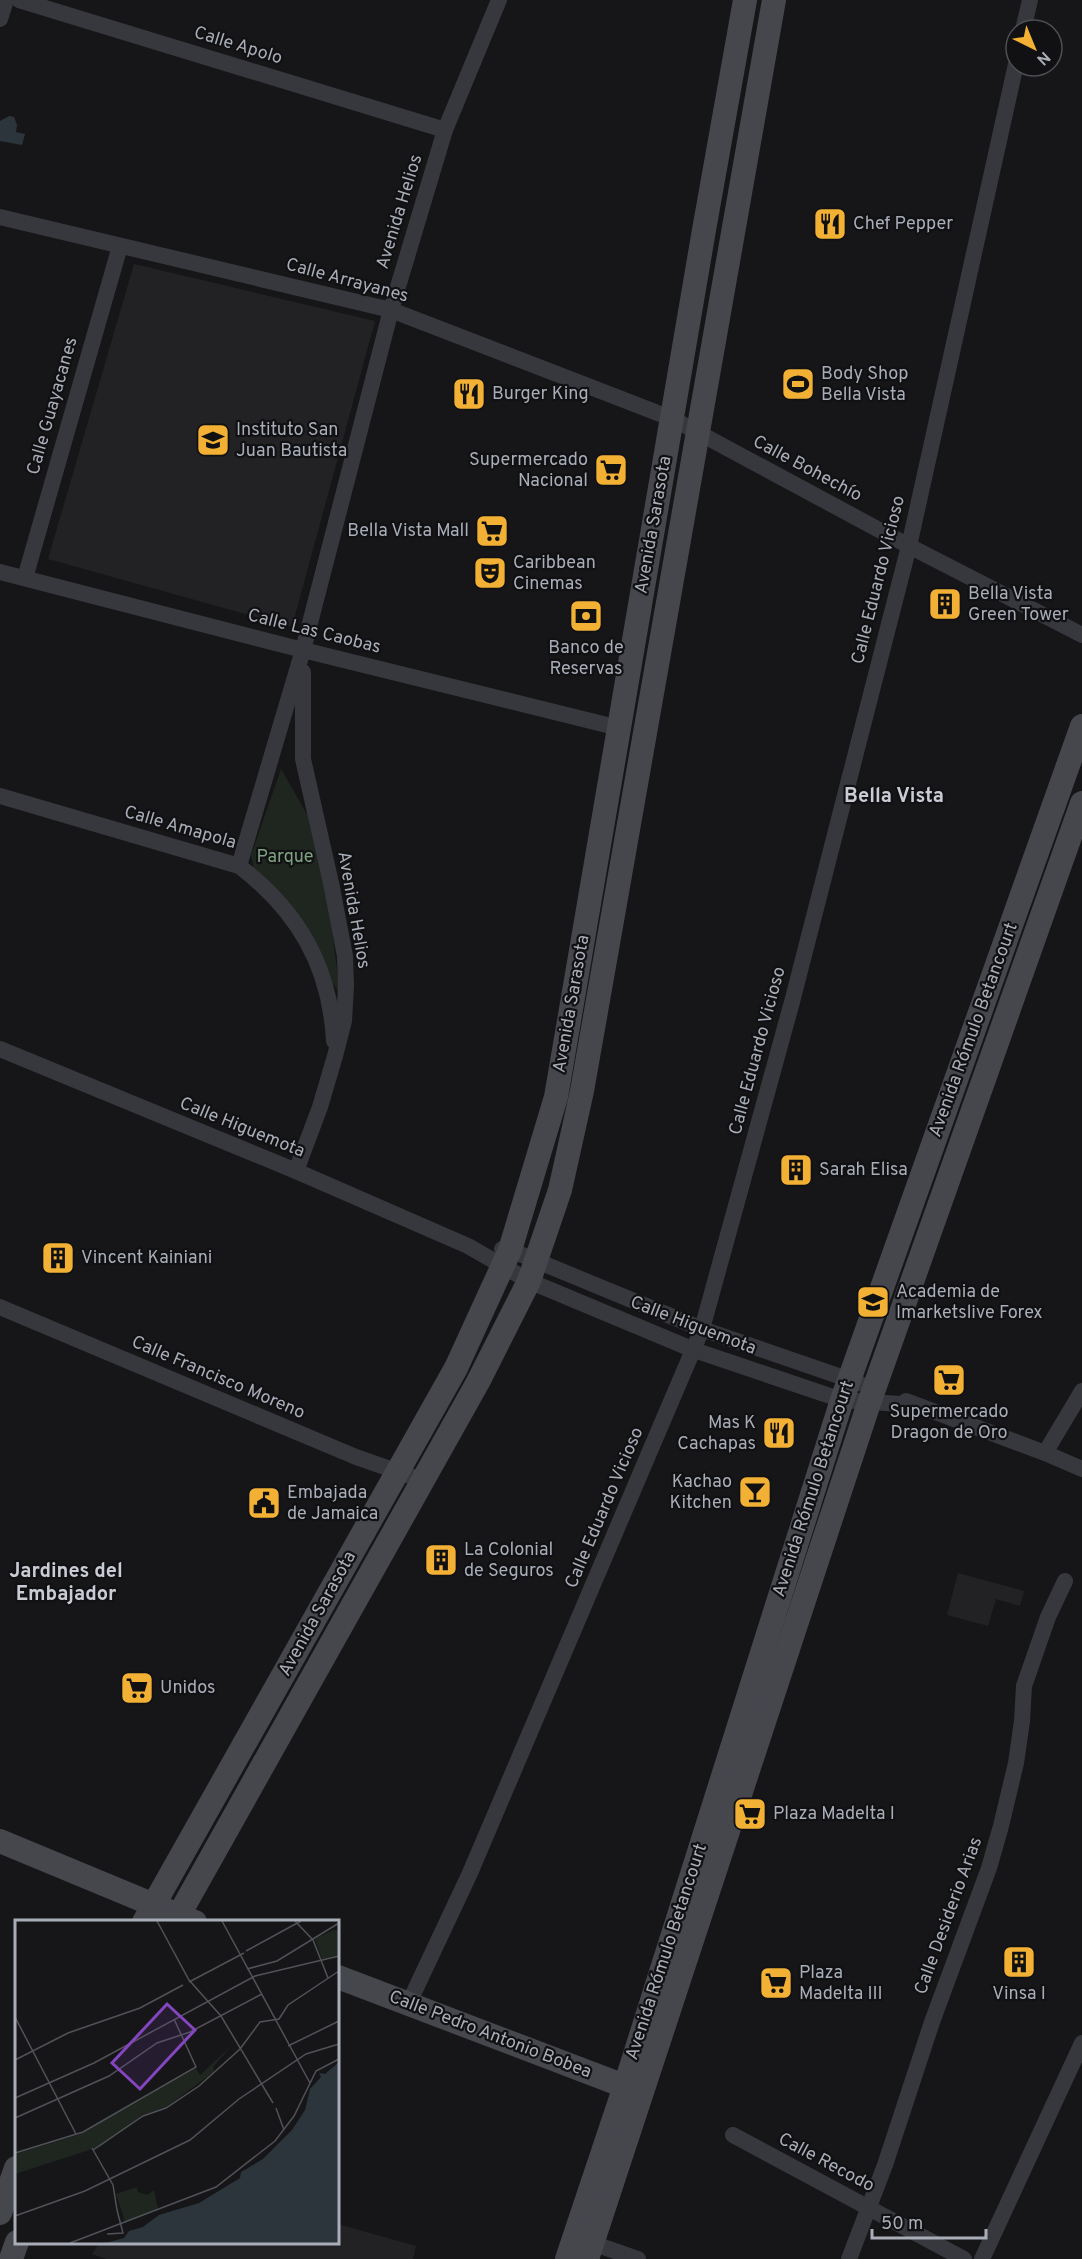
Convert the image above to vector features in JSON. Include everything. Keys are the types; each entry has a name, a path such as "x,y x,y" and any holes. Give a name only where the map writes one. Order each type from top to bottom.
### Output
{"main road":[{"name":"Avenida Sarasota","path":"149,1912 456,1368 506,1258 556,1096 745,0"},
{"name":"Avenida Sarasota","path":"183,1919 422,1480 478,1382 533,1271 560,1190 581,1098 774,0"},
{"name":"Avenida Rómulo Betancourt","path":"589,2251 634,2089 845,1390 1082,726"},
{"name":"Avenida Rómulo Betancourt","path":"567,2259 634,2089 872,1395 1082,803"},
{"path":"0,1841 149,1912 183,1919"},
{"name":"Calle Pedro Antonio Bobea","path":"339,1977 634,2089"},
{"path":"0,2213 15,2171"}],"street":[{"path":"0,19 6,0"},
{"name":"Calle Apolo","path":"19,0 445,130"},
{"name":"Avenida Helios","path":"239,866 303,650 391,310 445,130 499,0"},
{"path":"1026,18 1030,0"},
{"name":"Calle Eduardo Vicioso","path":"408,2005 470,1873 702,1329 792,1002 909,546 1013,78"},
{"name":"Calle Arrayanes","path":"0,217 391,310 673,419"},
{"name":"Calle Guayacanes","path":"25,578 120,246"},
{"name":"Calle Bohechío","path":"673,419 909,546 1082,635"},
{"name":"Calle Las Caobas","path":"0,572 619,728"},
{"name":"Avenida Helios","path":"296,1171 320,1107 344,1021 346,986 345,956 303,759 303,650"},
{"name":"Calle Amapola","path":"0,796 239,866 261,883 288,912 310,949 326,983 333,1021 334,1056"},
{"name":"Calle Higuemota","path":"0,1049 296,1171 468,1246 506,1258 694,1350 845,1390 915,1405 1082,1469"},
{"name":"Calle Higuemota","path":"533,1271 702,1329 845,1390"},
{"name":"Calle Francisco Moreno","path":"0,1307 356,1457 422,1480"},
{"path":"1045,1453 1082,1391"},
{"name":"Calle Desiderio Arias","path":"849,2259 885,2164 932,2022 989,1868 1016,1763 1023,1721 1024,1686 1048,1617 1065,1581"},
{"path":"982,2259 1082,2043"},
{"name":"Calle Recodo","path":"733,2135 964,2259"},
{"path":"589,2251 638,2259"}],"shaded area":[{"path":"9,116 14,117 17,125 16,132 25,134 22,145 0,141 0,121"},
{"name":"Instituto San Juan Bautista","path":"134,264 375,321 292,627 48,559"},
{"path":"958,1573 1024,1591 1020,1606 996,1599 988,1626 947,1615"},
{"path":"339,2224 416,2246 413,2259 107,2259 92,2254 98,2244 339,2244"}],"green space":[{"name":"Parque","path":"281,769 308,816 330,913 340,994 254,870 251,855"}],"place":[{"name":"Chef Pepper","path":"830,224"},
{"name":"Body Shop Bella Vista","path":"798,384"},
{"name":"Burger King","path":"469,394"},
{"name":"Instituto San Juan Bautista","path":"213,440"},
{"name":"Supermercado Nacional","path":"611,470"},
{"name":"Bella Vista Mall","path":"492,531"},
{"name":"Caribbean Cinemas","path":"490,573"},
{"name":"Bella Vista Green Tower","path":"945,604"},
{"name":"Banco de Reservas","path":"586,616"},
{"name":"Sarah Elisa","path":"796,1170"},
{"name":"Vincent Kainiani","path":"58,1258"},
{"name":"Academia de Imarketslive Forex","path":"873,1302"},
{"name":"Supermercado Dragon de Oro","path":"949,1380"},
{"name":"Mas K Cachapas","path":"779,1433"},
{"name":"Kachao Kitchen","path":"755,1492"},
{"name":"Embajada de Jamaica","path":"264,1503"},
{"name":"La Colonial de Seguros","path":"441,1560"},
{"name":"Unidos","path":"137,1688"},
{"name":"Plaza Madelta I","path":"750,1814"},
{"name":"Vinsa I","path":"1019,1962"},
{"name":"Plaza Madelta III","path":"776,1983"}],"district":[{"name":"Bella Vista","path":"894,797"},
{"name":"Jardines del Embajador","path":"66,1584"}]}
